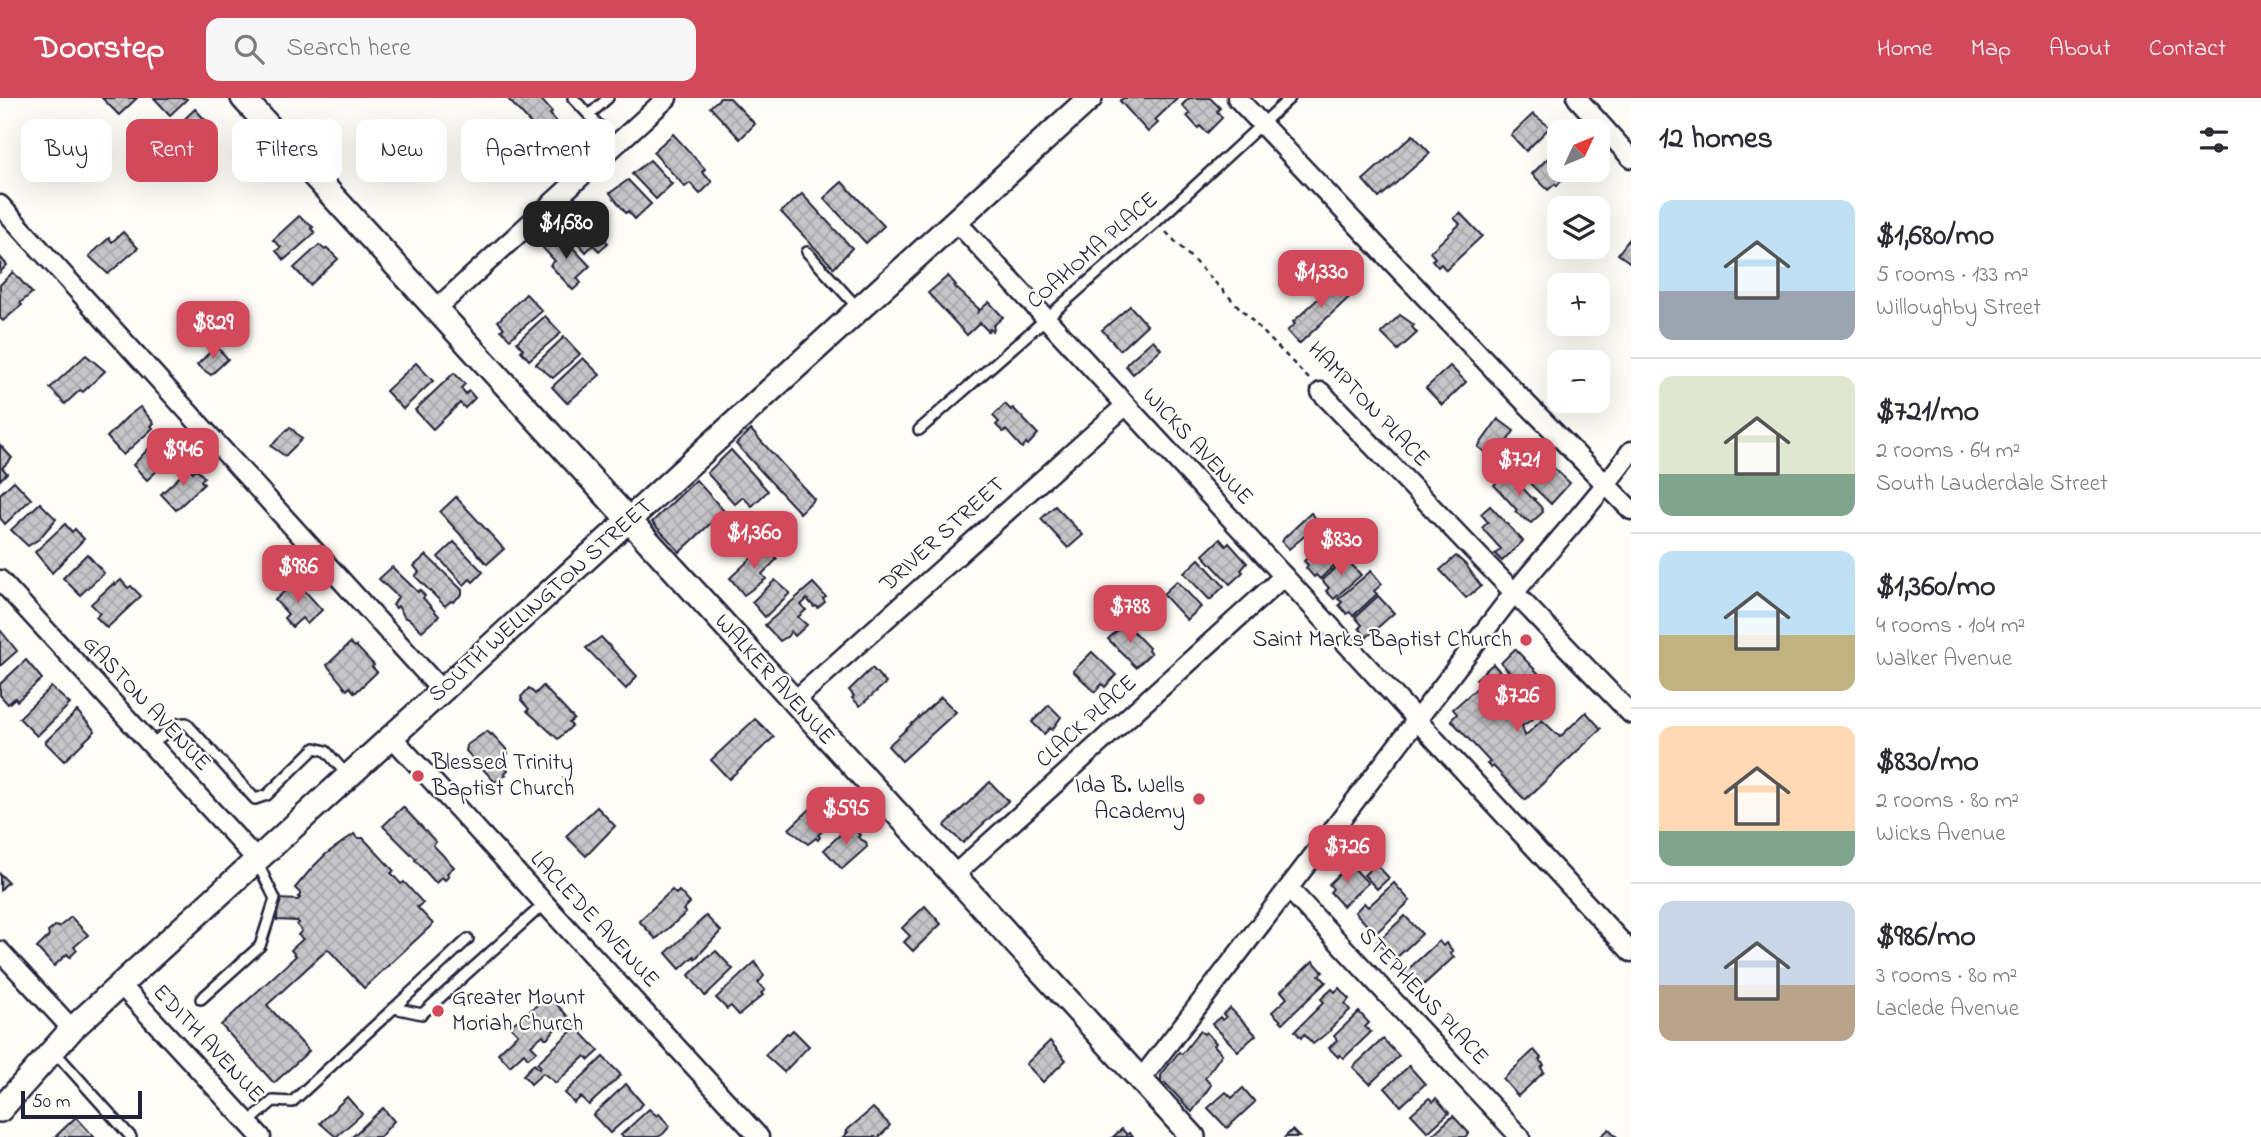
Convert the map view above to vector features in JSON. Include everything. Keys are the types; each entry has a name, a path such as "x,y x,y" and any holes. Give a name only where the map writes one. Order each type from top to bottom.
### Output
{"street":[{"name":"WALKER AVENUE","path":"244,98 1193,1137"},
{"path":"436,309 667,98"},
{"name":"SOUTH WELLINGTON STREET","path":"0,1110 72,1029 120,984 1090,98"},
{"path":"1237,98 1631,510"},
{"path":"1577,98 1631,158"},
{"path":"0,205 442,691"},
{"name":"WICKS AVENUE","path":"956,221 1631,952"},
{"name":"HAMPTON PLACE","path":"1321,392 1631,714"},
{"name":"DRIVER STREET","path":"793,702 1125,405"},
{"path":"1141,1079 1290,890 1515,592 1607,484 1631,451"},
{"name":"CLACK PLACE","path":"953,876 1284,576"},
{"name":"GASTON AVENUE","path":"0,580 257,860"},
{"name":"LACLEDE AVENUE","path":"392,737 759,1137"},
{"name":"STEPHENS PLACE","path":"1290,890 1520,1137"},
{"path":"0,951 72,1029"},
{"name":"EDITH AVENUE","path":"120,984 261,1137"}],"lane":[{"path":"573,98 616,145"},
{"path":"589,116 608,98"},
{"name":"COAHOMA PLACE","path":"919,430 1156,222 1290,98"},
{"path":"807,251 859,310"},
{"path":"151,745 176,724 186,723 255,799 267,795 315,748 326,751 349,776"},
{"path":"201,999 260,946 275,899 257,860"},
{"path":"394,1008 422,1014 545,903"},
{"path":"248,1123 273,1101 292,1101 468,939"},
{"path":"53,1050 131,1137"}],"path":[{"name":"HAMPTON PLACE","path":"1156,222 1321,392"}],"building":[{"path":"102,98 137,98 119,115"},
{"path":"154,98 185,98 187,99 170,115"},
{"path":"507,98 540,98 554,119 527,119"},
{"path":"720,98 730,98 755,124 740,139 710,107"},
{"path":"1123,98 1178,98 1155,120 1158,123 1148,132 1120,101"},
{"path":"1189,98 1210,98 1220,108 1217,111 1222,118 1207,133 1187,116 1190,114 1182,105"},
{"path":"195,109 204,119 185,119"},
{"path":"1533,114 1547,125 1547,130 1526,151 1511,135"},
{"path":"673,134 705,169 702,172 712,182 700,194 690,183 685,187 653,152"},
{"path":"1413,135 1430,153 1379,198 1363,180"},
{"path":"1547,159 1547,182 1560,182 1548,190 1532,174"},
{"path":"650,160 672,184 656,199 632,174"},
{"path":"628,180 651,204 635,219 628,211 626,213 610,193"},
{"path":"842,182 884,226 866,243 824,198"},
{"path":"802,194 852,248 834,268 781,212"},
{"path":"1460,213 1482,236 1446,270 1441,264 1438,267 1430,252 1460,224 1454,218"},
{"path":"299,216 313,227 311,228 315,233 284,260 276,251 281,247 273,240"},
{"path":"585,219 608,243 599,251 593,245 586,252 568,232"},
{"path":"123,232 138,248 108,274 89,256 109,238 112,242"},
{"path":"559,233 590,266 577,278 581,283 573,290 550,265 555,261 543,248"},
{"path":"1631,237 1631,263 1618,254"},
{"path":"319,245 325,250 327,248 338,259 310,285 294,268"},
{"path":"0,257 7,265 0,272"},
{"path":"13,272 32,293 3,321 0,318 0,285"},
{"path":"948,276 956,285 954,286 979,309 978,312 989,302 1003,317 993,326 992,331 988,331 980,323 967,335 928,293"},
{"path":"1346,278 1357,290 1299,344 1287,331 1295,324 1293,322 1336,282 1338,285"},
{"path":"526,294 542,311 510,339 501,330 504,328 498,321"},
{"path":"1130,306 1147,325 1120,350 1102,330"},
{"path":"1400,315 1414,325 1412,327 1417,333 1398,350 1381,333"},
{"path":"545,316 561,333 529,360 517,342"},
{"path":"564,337 580,354 553,378 536,364"},
{"path":"1153,340 1161,349 1133,374 1126,366 1127,363"},
{"path":"216,346 228,359 211,375 197,365"},
{"path":"86,355 105,371 83,392 80,390 65,404 50,388"},
{"path":"583,358 600,375 567,403 552,387"},
{"path":"416,363 433,381 403,409 386,391"},
{"path":"1450,366 1466,382 1442,405 1426,388"},
{"path":"454,373 465,384 461,388 466,394 469,391 475,398 465,408 460,403 433,429 415,410"},
{"path":"1005,404 1011,410 1013,408 1038,434 1022,448 1006,430 1003,432 996,425 999,422 993,416"},
{"path":"140,407 154,423 151,426 153,428 123,455 107,437"},
{"path":"1498,419 1514,431 1495,459 1478,447"},
{"path":"290,427 302,439 285,456 271,446"},
{"path":"751,430 814,499 800,513 736,444"},
{"path":"166,435 182,453 163,471 160,468 147,480 133,465"},
{"path":"0,445 12,458 2,468 7,473 0,480"},
{"path":"1529,445 1570,483 1551,504 1511,465"},
{"path":"731,450 768,491 752,506 743,497 735,504 707,473"},
{"path":"189,468 193,472 196,469 204,477 201,481 204,484 176,510 161,494"},
{"path":"1508,472 1541,507 1543,512 1531,523 1515,512 1517,510 1494,485"},
{"path":"696,480 724,511 680,552 652,522"},
{"path":"14,481 31,499 5,524 0,518 0,494"},
{"path":"456,497 504,549 487,564 440,512"},
{"path":"40,503 56,519 39,539 28,546 11,530"},
{"path":"1055,506 1083,535 1068,548 1041,519"},
{"path":"1490,506 1523,541 1502,561 1495,554 1501,549 1482,528 1488,522 1481,514"},
{"path":"1311,513 1320,523 1289,549 1282,542 1284,538"},
{"path":"65,524 72,532 75,529 84,539 52,573 35,552"},
{"path":"1220,539 1226,546 1229,543 1247,563 1241,570 1243,572 1230,584 1203,555"},
{"path":"1328,539 1344,556 1320,579 1316,575 1314,577 1306,568 1308,565 1304,561"},
{"path":"454,542 483,572 473,582 470,579 464,585 438,557"},
{"path":"763,547 777,559 762,574 766,579 744,595 730,578"},
{"path":"87,554 104,573 80,595 63,578"},
{"path":"426,555 462,590 462,594 445,606 415,576 419,572 414,566"},
{"path":"1456,556 1481,586 1466,598 1440,570"},
{"path":"1346,558 1361,575 1334,599 1326,591 1329,588 1322,580"},
{"path":"1199,559 1224,586 1210,600 1184,573"},
{"path":"392,567 418,592 420,590 425,596 423,598 439,616 422,631 405,618 398,606 396,608 393,605 398,597 379,579"},
{"path":"1371,571 1382,584 1374,591 1377,594 1353,616 1350,612 1347,614 1339,605 1342,602 1338,599"},
{"path":"121,580 141,596 107,628 96,617 100,613 91,604"},
{"path":"775,580 790,593 765,617 752,602"},
{"path":"296,581 322,610 307,624 302,618 292,627 284,618 288,614 275,600"},
{"path":"1177,581 1201,607 1187,620 1163,594"},
{"path":"813,583 826,597 823,599 825,602 818,608 807,599 801,605 806,610 798,617 807,625 795,636 791,631 780,641 765,625"},
{"path":"1378,596 1394,613 1367,637 1359,628 1362,625 1355,617"},
{"path":"1125,623 1151,653 1136,667 1108,639"},
{"path":"0,632 17,651 0,666"},
{"path":"601,637 637,676 626,689 586,648"},
{"path":"350,643 374,665 372,667 377,672 355,693 350,687 347,690 327,665"},
{"path":"1515,649 1539,674 1524,688 1501,663"},
{"path":"1092,652 1116,675 1105,687 1102,684 1095,692 1073,671"},
{"path":"26,660 42,679 17,701 15,698 8,704 0,695 0,684"},
{"path":"1493,664 1537,712 1533,719 1522,726 1525,736 1542,720 1560,737 1586,712 1601,729 1525,800 1493,766 1491,768 1487,764 1490,762 1451,720 1457,714 1453,709 1478,687 1482,691 1485,688 1476,679"},
{"path":"872,668 886,683 860,706 849,690"},
{"path":"543,686 574,719 569,723 572,726 558,739 527,711 529,709 521,700 529,688 535,694"},
{"path":"51,687 70,704 37,736 19,718"},
{"path":"941,697 956,712 902,761 888,746"},
{"path":"1049,705 1061,717 1052,730 1050,728 1044,734 1032,722"},
{"path":"77,711 95,731 64,761 45,742"},
{"path":"755,719 774,737 729,779 711,760"},
{"path":"487,731 508,754 501,761 508,770 504,774 506,775 495,782 466,751 467,745"},
{"path":"990,782 1008,801 963,843 945,827 946,824"},
{"path":"825,795 840,807 837,810 841,814 818,835 818,840 816,838 808,844 789,829"},
{"path":"403,807 436,842 433,845 454,867 447,873 449,876 445,880 442,877 436,883 383,826"},
{"path":"597,807 615,826 586,856 566,836"},
{"path":"850,825 860,835 858,837 866,842 867,847 842,869 824,850"},
{"path":"354,834 363,838 394,871 391,873 401,884 404,882 423,903 417,907 433,924 364,988 328,949 267,1005 309,1051 274,1083 221,1025 296,956 291,950 303,939 298,935 302,931 297,921 277,920 278,899 298,900 301,894 295,888 326,854"},
{"path":"1350,864 1368,883 1343,906 1330,892 1333,889 1329,884"},
{"path":"1376,864 1389,878 1377,889 1364,875"},
{"path":"0,874 8,882 0,890"},
{"path":"1394,883 1410,901 1375,934 1355,912 1364,903 1368,907"},
{"path":"672,890 676,894 679,891 690,903 683,910 686,913 656,939 639,921"},
{"path":"925,906 941,924 913,951 904,942 910,936 902,928"},
{"path":"706,916 721,931 695,959 694,956 680,969 666,953"},
{"path":"1405,916 1422,934 1394,960 1377,942"},
{"path":"71,917 88,935 74,947 77,950 70,957 67,954 54,966 37,948 49,936 48,932"},
{"path":"1439,941 1443,946 1446,943 1453,951 1450,953 1454,957 1419,989 1404,973"},
{"path":"716,951 733,969 705,996 689,975"},
{"path":"1313,961 1323,972 1319,975 1326,982 1283,1023 1272,1012 1287,998 1281,991"},
{"path":"755,962 764,976 758,983 765,990 761,993 763,995 739,1015 731,1006 727,1009 716,998"},
{"path":"1339,988 1349,999 1345,1004 1350,1010 1313,1044 1304,1034 1301,1038 1295,1031 1324,1002 1321,999 1332,989 1335,992"},
{"path":"549,996 572,1021 564,1029 556,1020 553,1024 555,1029 548,1038 543,1035 531,1045 537,1051 528,1058 524,1053 510,1066 498,1053 518,1034 510,1026"},
{"path":"1230,1008 1256,1035 1238,1051 1212,1024 1220,1017 1222,1020 1226,1017 1223,1014"},
{"path":"1359,1012 1369,1023 1365,1027 1371,1032 1344,1058 1339,1055 1338,1057 1329,1048 1337,1040 1334,1036"},
{"path":"576,1027 599,1051 589,1060 585,1056 556,1083 543,1073 531,1084 523,1075 534,1064 539,1069 541,1067 537,1063"},
{"path":"793,1030 809,1046 784,1072 765,1055"},
{"path":"1200,1031 1204,1034 1206,1032 1222,1054 1205,1078 1211,1085 1192,1112 1165,1083 1161,1083 1161,1075"},
{"path":"1383,1039 1399,1056 1370,1084 1353,1067"},
{"path":"1050,1041 1066,1060 1043,1082 1026,1064"},
{"path":"1534,1050 1541,1058 1539,1060 1544,1065 1541,1068 1544,1072 1518,1096 1503,1079"},
{"path":"603,1057 621,1075 589,1105 581,1097 574,1103 565,1093"},
{"path":"1409,1066 1425,1084 1401,1106 1385,1088"},
{"path":"626,1084 643,1104 610,1133 593,1115"},
{"path":"1243,1088 1255,1102 1227,1128 1208,1108 1226,1092 1232,1098"},
{"path":"347,1097 362,1114 336,1137 320,1123"},
{"path":"1429,1098 1433,1102 1436,1098 1449,1113 1428,1132 1411,1114"},
{"path":"383,1108 394,1121 380,1137 352,1137"},
{"path":"873,1108 890,1125 879,1137 843,1137 848,1132 846,1131"},
{"path":"649,1109 657,1116 659,1114 670,1126 663,1134 658,1137 621,1135"},
{"path":"1453,1116 1469,1133 1465,1137 1430,1137"},
{"path":"76,1117 94,1137 55,1137"},
{"path":"1122,1129 1127,1135 1129,1133 1133,1137 1113,1137"},
{"path":"1609,1129 1617,1137 1600,1137"},
{"path":"1292,1130 1299,1137 1285,1137"}],"place":[{"name":"Saint Marks Baptist Church","path":"1526,640"},
{"name":"Blessed Trinity Baptist Church","path":"418,776"},
{"name":"Ida B. Wells Academy","path":"1199,799"},
{"name":"Greater Mount Moriah Church","path":"438,1011"}]}
